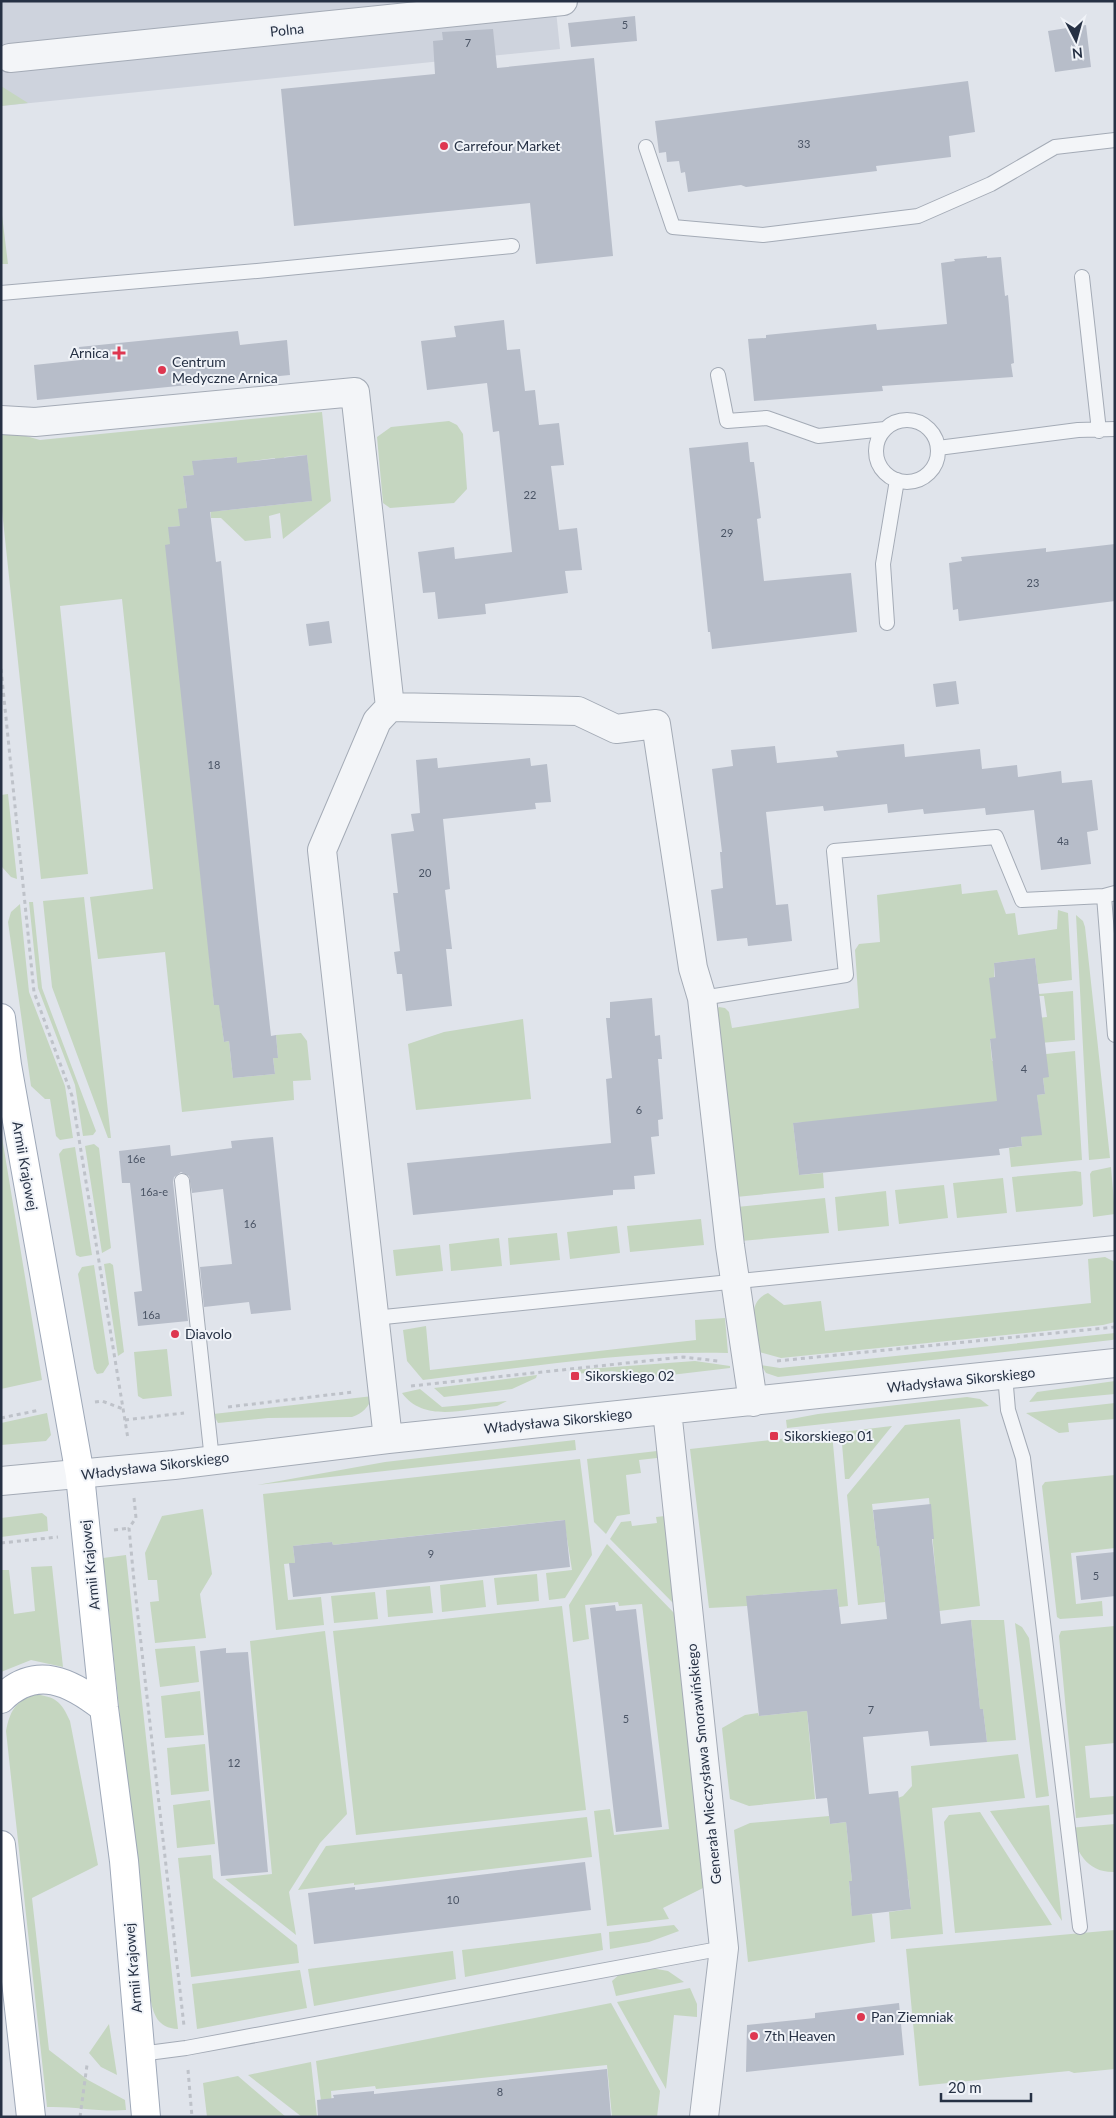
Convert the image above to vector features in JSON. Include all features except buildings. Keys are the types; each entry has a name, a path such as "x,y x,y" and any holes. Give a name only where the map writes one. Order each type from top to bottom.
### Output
{"main road":[{"name":"Armii Krajowej","path":"1,1018 7,1065 80,1475 104,1708 124,1861 146,2117"},
{"path":"1,1699 19,1684 35,1680 55,1680 66,1683 87,1695 104,1708"},
{"path":"1,1845 30,2117"}],"street":[{"name":"Polna","path":"10,58 563,1"},
{"path":"1,420 35,422 355,392 390,707"},
{"path":"388,1439 322,850 377,721 390,707 578,711 616,729 656,724 693,968 702,998 736,1283 753,1402"},
{"name":"Władysława Sikorskiego","path":"1,1482 131,1470 388,1439 1115,1363"},
{"name":"Generała Mieczysława Smorawińskiego","path":"667,1410 724,1948 704,2117"}],"lane":[{"path":"646,147 672,227 763,235 918,216 991,184 1056,147 1115,140"},
{"path":"1,293 258,271 512,246"},
{"path":"1082,277 1099,431"},
{"path":"718,375 727,421 767,418 818,436 885,429"},
{"path":"902,420 922,423 930,430 938,448 933,468 917,480 897,480 884,471 877,458 876,448 885,429 893,423 902,420"},
{"path":"938,448 1078,430 1099,431 1115,429"},
{"path":"887,623 883,564 897,480"},
{"path":"702,998 846,975 834,851 996,838 1022,900 1110,895 1115,1035"},
{"path":"182,1181 212,1460"},
{"path":"374,1318 736,1283 1115,1243"},
{"path":"1005,1375 1008,1410 1022,1458 1080,1927"},
{"path":"140,2054 186,2048 724,1948"}],"path":[{"path":"1,669 34,992 72,1096 125,1420 136,1518 129,1528 134,1581 192,2117"},
{"path":"125,1420 382,1389 683,1357 749,1364 1115,1327"},
{"path":"80,2117 87,2066"}],"shaded area":[{"path":"1,1 555,1 560,49 1,106"}],"green space":[{"path":"1,86 28,103 1,106"},
{"path":"1,207 8,264 1,264"},
{"path":"322,412 331,501 283,539 280,513 269,516 271,538 245,541 221,518 211,518 210,507 219,511 311,501 307,455 285,457 276,463 275,458 253,461 238,467 236,457 193,461 194,475 183,476 187,508 180,526 169,527 214,1005 225,1004 221,1019 224,1042 229,1041 233,1078 275,1074 273,1058 278,1058 276,1035 301,1033 307,1041 311,1080 293,1081 294,1100 182,1112 165,952 98,959 90,897 153,889 122,599 60,606 88,874 41,879 1,501 1,429 40,440"},
{"path":"449,421 457,425 463,434 467,489 454,503 390,508 383,503 377,437 391,427"},
{"path":"8,794 17,879 11,877 2,867 1,795"},
{"path":"961,884 962,894 997,890 1006,914 1015,913 1018,935 1057,929 1058,910 1068,913 1072,980 1038,984 1035,958 994,963 996,1038 990,1040 992,1061 998,1061 1004,1108 793,1123 799,1175 823,1173 824,1188 736,1197 716,1010 719,1007 725,1008 729,1012 732,1028 859,1008 855,950 859,944 880,942 877,895"},
{"path":"84,897 111,1138 108,1138 52,987 43,901"},
{"path":"29,902 33,902 42,988 96,1131 93,1135 83,1136 75,1085 38,988"},
{"path":"20,904 29,992 65,1086 73,1138 60,1140 56,1136 50,1099 45,1099 31,1086 8,922 11,912"},
{"path":"1076,915 1083,921 1085,927 1110,1158 1089,1160"},
{"path":"1073,991 1075,1040 1040,1043 1037,1018 1047,1017 1044,996 1039,996 1039,994"},
{"path":"523,1019 531,1099 416,1110 408,1044 444,1032"},
{"path":"1075,1051 1082,1160 1011,1167 1009,1148 1022,1146 1021,1137 1041,1134 1037,1095 1045,1094 1043,1078 1046,1054"},
{"path":"1,1131 42,1380 1,1389"},
{"path":"94,1144 99,1148 111,1248 102,1253 85,1146"},
{"path":"75,1147 92,1255 80,1257 76,1255 59,1154 63,1149"},
{"path":"1111,1167 1115,1214 1093,1217 1090,1174 1092,1171"},
{"path":"1081,1172 1083,1204 1081,1206 1016,1212 1012,1177"},
{"path":"1003,1178 1007,1213 957,1218 953,1183"},
{"path":"944,1185 948,1218 899,1224 895,1190"},
{"path":"886,1191 889,1226 838,1231 835,1197"},
{"path":"825,1198 829,1233 741,1241 737,1207"},
{"path":"701,1219 704,1245 630,1252 627,1226"},
{"path":"617,1226 620,1253 570,1259 567,1232"},
{"path":"557,1233 560,1260 510,1265 508,1238"},
{"path":"499,1238 502,1266 451,1271 449,1244"},
{"path":"440,1245 443,1271 396,1276 393,1250"},
{"path":"1105,1257 1115,1262 1115,1322 1103,1325 781,1358 759,1352 753,1319 754,1311 756,1303 768,1293 784,1305 821,1301 825,1331 1091,1303 1088,1259"},
{"path":"110,1263 113,1265 124,1352 118,1356 104,1264"},
{"path":"94,1265 109,1364 103,1373 97,1374 94,1369 78,1274 82,1267"},
{"path":"725,1318 728,1353 652,1354 613,1357 423,1380 407,1361 403,1330 426,1326 430,1370 696,1340 695,1320"},
{"path":"1115,1333 1115,1339 1112,1340 778,1377 766,1373 761,1365 780,1368"},
{"path":"167,1349 172,1396 143,1399 138,1396 134,1352"},
{"path":"695,1361 730,1366 730,1368 654,1377 612,1371 574,1374 573,1370"},
{"path":"537,1375 536,1378 512,1389 444,1397 434,1388"},
{"path":"1115,1381 1115,1394 1029,1402 1037,1392"},
{"path":"420,1389 442,1407 507,1401 497,1406 458,1411 433,1411 421,1408 402,1393"},
{"path":"373,1396 365,1410 352,1417 268,1418 218,1423 213,1414"},
{"path":"967,1397 980,1399 989,1406 787,1428 786,1420 818,1414"},
{"path":"1115,1403 1115,1419 1068,1423 1069,1432 1059,1433 1026,1413"},
{"path":"47,1413 51,1435 46,1441 1,1445 1,1423"},
{"path":"960,1419 980,1606 939,1611 929,1498 872,1504 885,1602 858,1605 847,1495 905,1425"},
{"path":"892,1426 849,1479 845,1479 841,1432"},
{"path":"832,1433 848,1606 839,1607 837,1589 747,1596 747,1606 709,1608 690,1449"},
{"path":"575,1440 576,1450 257,1485 385,1462"},
{"path":"657,1451 657,1458 639,1460 641,1473 626,1475 630,1514 617,1516 606,1534 594,1522 587,1459"},
{"path":"580,1459 592,1555 565,1598 549,1600 546,1573 572,1570 564,1520 333,1545 332,1542 293,1546 295,1563 284,1564 288,1600 321,1597 324,1625 276,1630 263,1494"},
{"path":"1115,1475 1115,1548 1071,1553 1076,1604 1102,1601 1103,1616 1060,1619 1057,1617 1042,1486 1045,1482"},
{"path":"203,1509 212,1574 200,1594 206,1638 155,1643 150,1602 159,1601 157,1580 148,1580 145,1553 162,1516"},
{"path":"42,1513 47,1517 48,1531 1,1537 1,1518"},
{"path":"665,1516 675,1605 610,1539 621,1522 631,1521 632,1526 657,1523 656,1517"},
{"path":"607,1544 676,1615 709,1885 663,1908 669,1919 607,1926 594,1811 610,1809 614,1835 669,1829 642,1604 619,1606 618,1602 585,1605 589,1639 573,1642 569,1605"},
{"path":"126,1555 178,2029 165,2026 157,2019 150,1996 103,1558"},
{"path":"52,1566 63,1667 31,1660 1,1672 1,1570 9,1570 14,1614 35,1611 31,1567"},
{"path":"537,1574 539,1601 497,1605 494,1578"},
{"path":"483,1580 486,1607 442,1612 440,1585"},
{"path":"430,1586 433,1613 388,1617 386,1590"},
{"path":"375,1592 378,1619 334,1623 331,1596"},
{"path":"562,1606 586,1810 356,1835 333,1631"},
{"path":"971,1620 1004,1620 1016,1740 987,1742 983,1709 980,1709"},
{"path":"1015,1623 1022,1627 1029,1638 1049,1796 1036,1798"},
{"path":"1115,1626 1115,1743 1085,1746 1090,1798 1115,1796 1115,1814 1076,1818 1059,1636 1061,1631"},
{"path":"325,1631 347,1814 320,1843 289,1892 296,1935 225,1879 272,1874 250,1641"},
{"path":"195,1646 199,1682 160,1687 155,1649"},
{"path":"200,1691 204,1735 165,1738 161,1696"},
{"path":"34,1694 57,1701 64,1709 70,1721 98,1865 32,1898 49,2050 88,2080 125,2100 126,2110 47,2107 6,1731 14,1708 22,1700"},
{"path":"807,1711 815,1799 749,1806 730,1799 722,1728 745,1715 758,1713 759,1716"},
{"path":"205,1744 209,1791 171,1795 167,1748"},
{"path":"1018,1754 1025,1798 932,1808 943,1934 891,1939 889,1912 911,1909 908,1879 887,1881 898,1798 903,1796 912,1786 911,1766"},
{"path":"210,1800 215,1844 177,1848 173,1805"},
{"path":"1049,1805 1062,1921 990,1811"},
{"path":"980,1812 1052,1925 955,1933 944,1822 949,1815"},
{"path":"829,1816 830,1824 846,1822 852,1881 849,1882 852,1915 872,1914 875,1942 748,1962 734,1830 750,1823"},
{"path":"587,1817 592,1857 298,1890 326,1846"},
{"path":"1115,1824 1115,1872 1097,1869 1090,1865 1079,1852 1069,1828"},
{"path":"211,1855 213,1878 297,1945 299,1963 191,1977 178,1858"},
{"path":"674,1925 679,1931 649,1942 610,1949 609,1932"},
{"path":"1115,1930 1115,2069 1074,2073 1069,2071 919,2086 906,1949"},
{"path":"601,1933 603,1950 465,1977 462,1950"},
{"path":"453,1951 456,1979 314,2006 308,1969"},
{"path":"646,1967 668,1971 684,1982 616,1996 612,1981 622,1972"},
{"path":"300,1970 307,2008 197,2029 192,1984"},
{"path":"690,1988 697,2004 697,2017 674,2015 666,2089 617,2002"},
{"path":"611,2003 660,2091 657,2117 612,2117 607,2065 376,2089 375,2086 331,2091 332,2108 323,2117 316,2061"},
{"path":"109,2024 117,2075 101,2067 89,2053"},
{"path":"311,2062 317,2117 302,2117 248,2075"},
{"path":"238,2076 286,2117 207,2117 203,2083"}],"place":[{"name":"Carrefour Market","path":"444,146"},
{"name":"Arnica","path":"119,353"},
{"name":"Centrum Medyczne Arnica","path":"162,370"},
{"name":"Diavolo","path":"175,1334"},
{"name":"Sikorskiego 02","path":"575,1376"},
{"name":"Sikorskiego 01","path":"774,1436"},
{"name":"Pan Ziemniak","path":"861,2017"},
{"name":"7th Heaven","path":"754,2036"}]}
